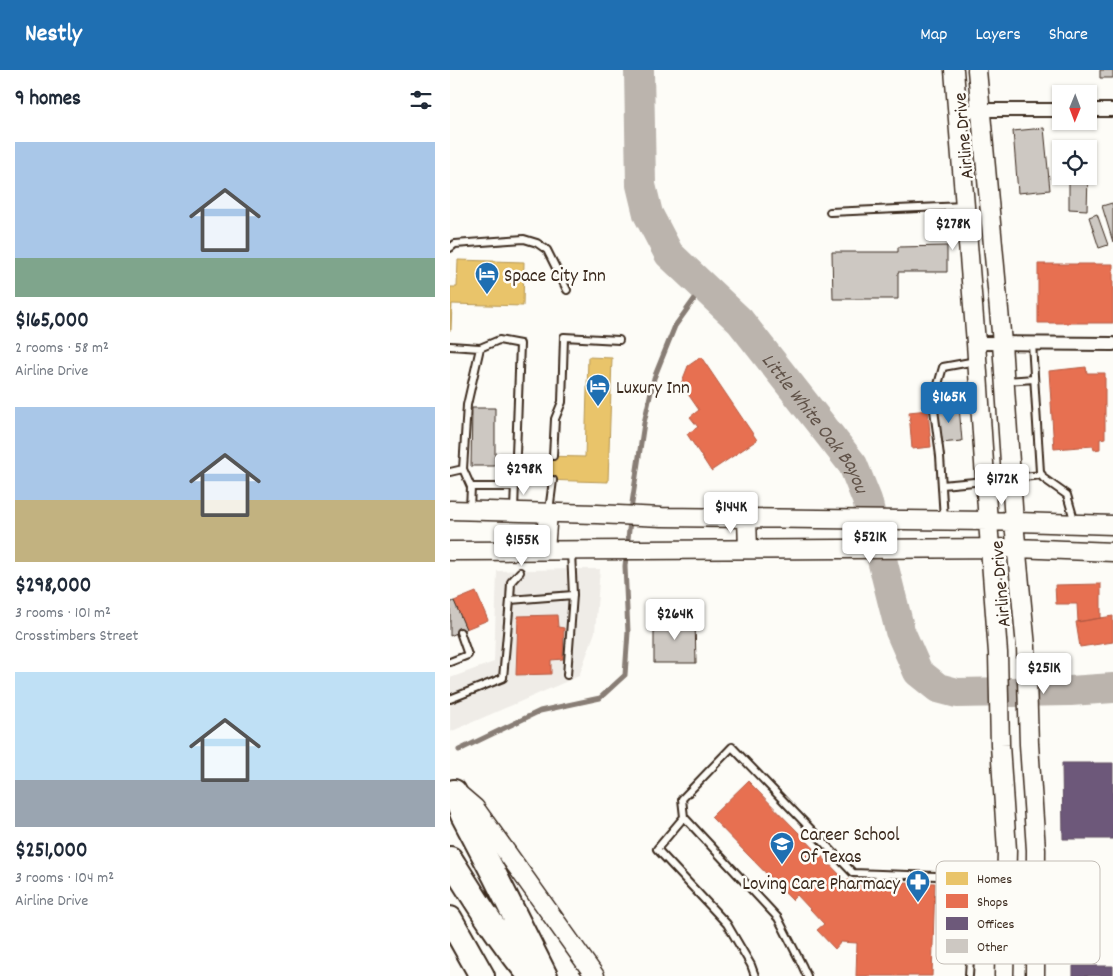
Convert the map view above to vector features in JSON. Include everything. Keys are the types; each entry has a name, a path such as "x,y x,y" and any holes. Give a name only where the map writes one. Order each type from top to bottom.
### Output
{"highway":[{"path":"452,788 463,814 545,976"},
{"path":"450,859 473,896 530,976"},
{"path":"450,919 482,976"}],"main road":[{"name":"Airline Drive","path":"954,70 977,352 998,653 1000,745 1007,861"},
{"name":"Airline Drive","path":"978,70 980,110 1002,343 1014,522 1026,648 1036,861"},
{"path":"450,510 662,517 944,522 988,521 1113,525"},
{"path":"545,550 548,513"},
{"path":"747,518 748,549"},
{"path":"450,551 1017,548 1113,552"},
{"path":"452,788 475,808 595,976"},
{"path":"1007,850 1036,850"}],"street":[{"path":"958,113 980,110 1052,110"},
{"path":"1098,110 1113,110"},
{"path":"977,352 1002,343 1113,344"}],"lane":[{"path":"830,212 965,206"},
{"path":"450,248 455,244 524,239 537,243 547,250 567,290"},
{"path":"553,456 555,420 562,402 564,337 619,340"},
{"path":"450,346 480,348 499,340 520,344 514,512"},
{"path":"1032,343 1040,472 1043,478 1067,495 1075,524"},
{"path":"470,510 471,487 463,469 467,405 480,348"},
{"path":"944,522 940,456 933,402 943,367 977,352"},
{"path":"1005,381 1034,379"},
{"path":"935,395 980,394"},
{"path":"450,472 463,469"},
{"path":"1011,478 1042,475"},
{"path":"548,513 553,480"},
{"path":"942,485 985,482"},
{"path":"471,487 514,487"},
{"path":"568,675 573,595 571,550"},
{"path":"450,698 503,678 511,582 520,572"},
{"path":"510,600 573,595"},
{"path":"450,662 468,654 460,632"},
{"path":"806,976 778,918 684,817 682,799 732,747 853,873 936,877"},
{"path":"684,817 656,849 727,924 751,965 755,976"}],"shaded area":[{"path":"600,569 595,632 579,676 450,732 450,678 494,662 497,571"}],"building: Homes":[{"name":"Space City Inn","path":"458,260 524,262 523,306 452,304 450,330 450,287 457,287"},
{"name":"Luxury Inn","path":"588,357 612,358 608,482 542,480 543,456 585,457"}],"building: Shops":[{"path":"1038,264 1113,264 1113,323 1038,323"},
{"path":"701,357 757,440 711,471 687,434 698,427 690,417 699,410 681,384 688,366"},
{"path":"1086,367 1087,373 1105,373 1105,438 1100,439 1100,449 1094,450 1093,446 1054,449 1049,371"},
{"path":"928,410 931,447 912,449 909,412"},
{"path":"1101,584 1101,618 1078,622 1077,604 1056,604 1055,585"},
{"path":"476,592 488,620 466,629 454,601"},
{"path":"557,615 558,627 564,628 563,659 551,660 551,674 516,675 518,616"},
{"path":"1113,616 1113,642 1080,647 1076,622"},
{"path":"748,781 845,880 935,883 932,976 856,976 857,943 841,942 835,949 817,930 824,924 797,895 792,900 711,817"}],"building: Offices":[{"path":"1062,763 1113,763 1113,839 1063,839"},
{"path":"1073,966 1113,966 1113,976 1073,976"}],"building: Other":[{"path":"1100,70 1113,70 1113,78 1100,78"},
{"path":"1044,128 1050,190 1018,193 1013,131"},
{"path":"1069,185 1088,185 1087,210 1069,209"},
{"path":"1112,203 1113,207 1113,242 1102,206"},
{"path":"1097,214 1108,245 1099,248 1089,217"},
{"path":"947,246 947,272 898,272 898,299 833,299 832,252 898,252 898,247"},
{"path":"959,406 962,441 940,443 937,407"},
{"path":"472,408 495,408 495,466 471,466"},
{"path":"454,601 466,629 450,636 450,603"},
{"path":"657,619 695,619 696,663 654,663 654,623 657,623"}],"waterway":[{"name":"Little White Oak Bayou","path":"639,70 641,185 648,214 669,254 740,321 853,465 867,500 900,631 918,672 938,688 957,693 1070,691 1113,688"},
{"path":"459,750 540,711 600,698 625,675 628,632 625,566 644,423 654,378 675,326 703,287"}],"place":[{"name":"Space City Inn","path":"487,295"},
{"name":"Luxury Inn","path":"598,407"},
{"name":"Career School Of Texas","path":"782,865"},
{"name":"Loving Care Pharmacy","path":"918,903"}]}
